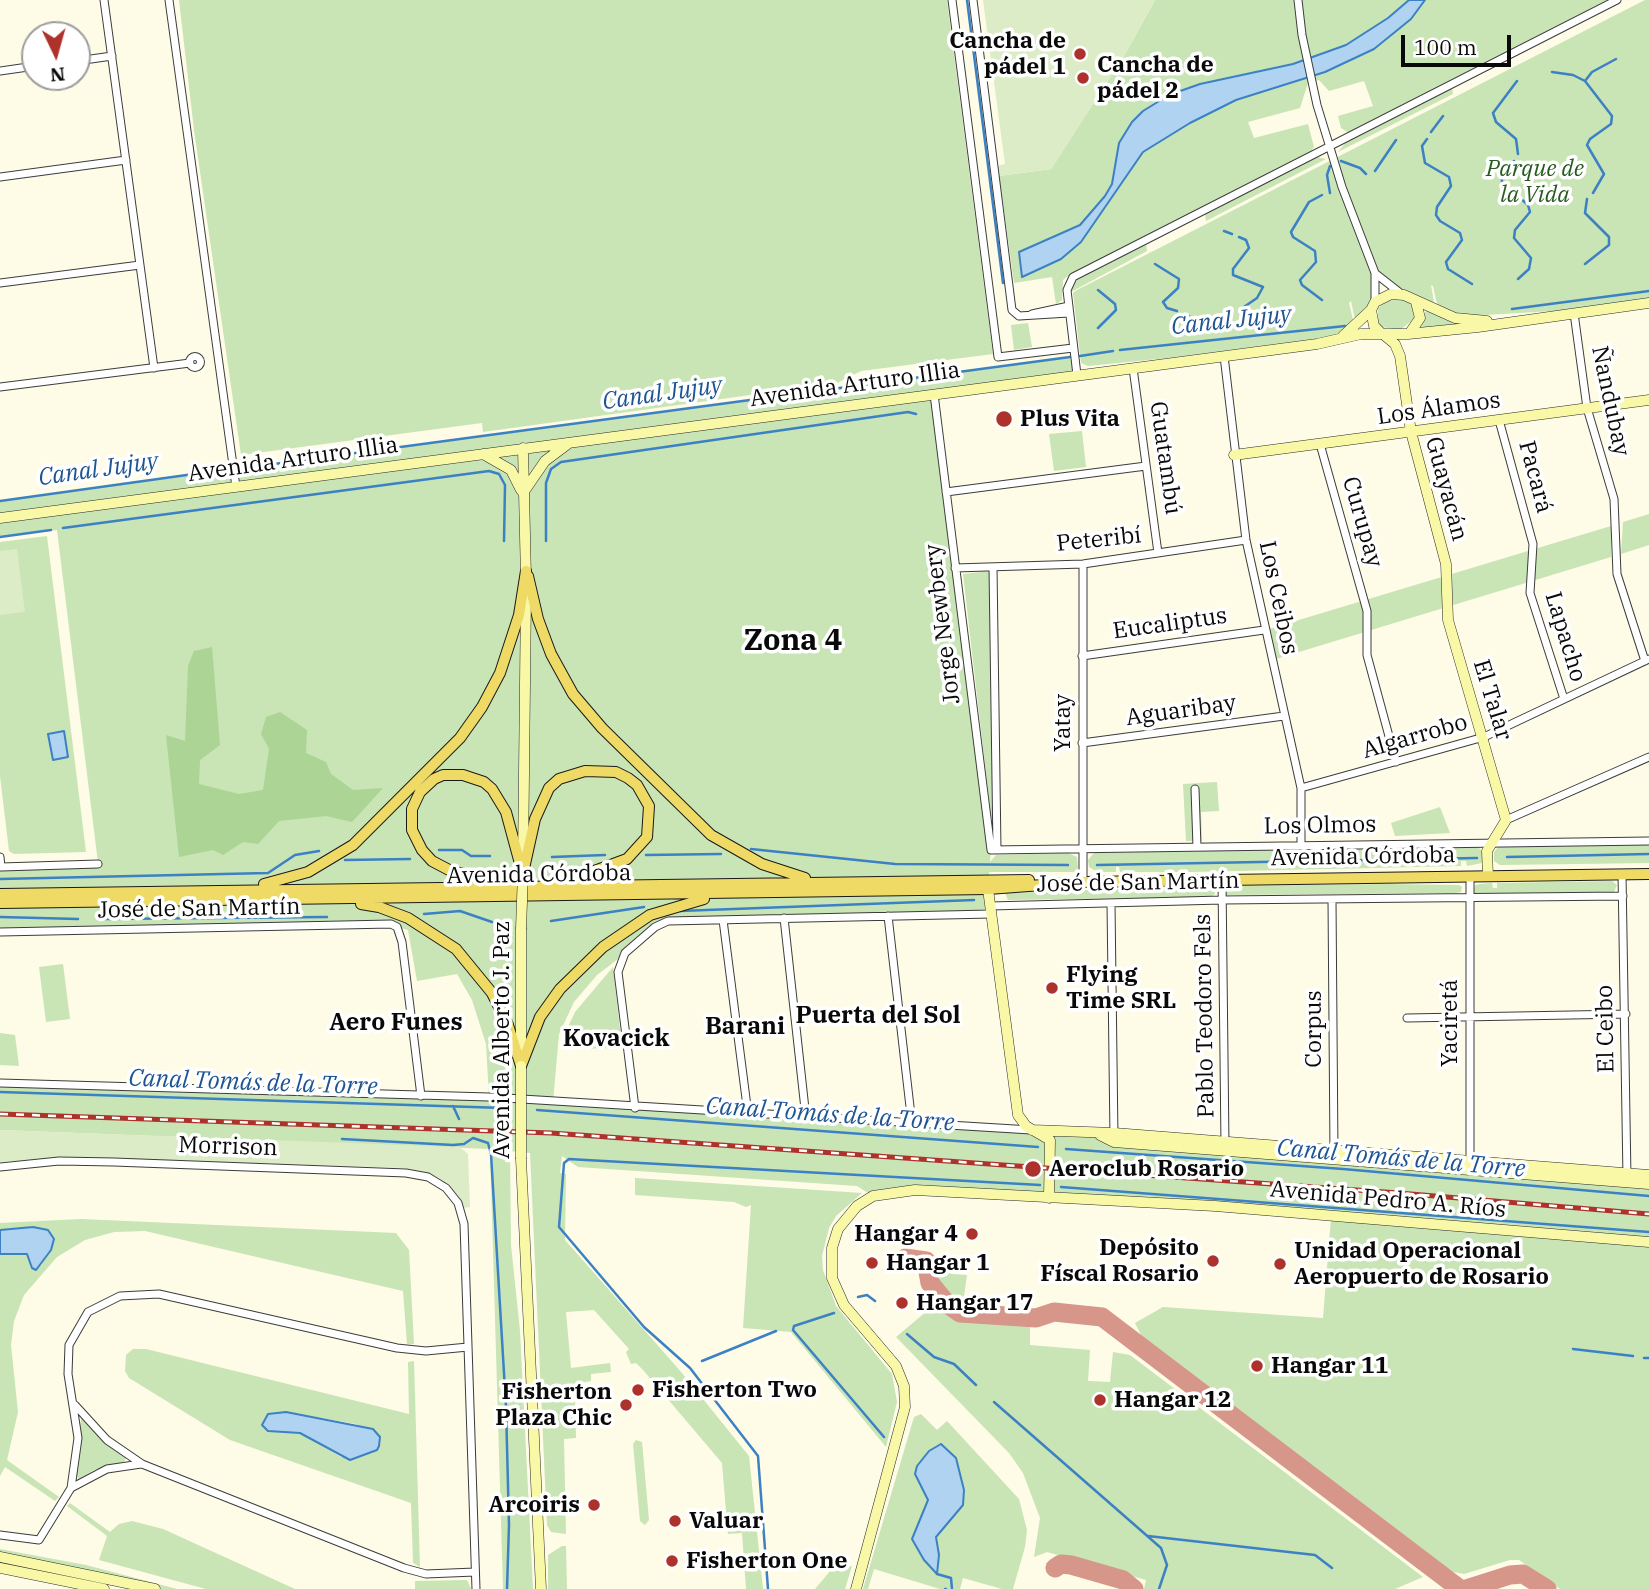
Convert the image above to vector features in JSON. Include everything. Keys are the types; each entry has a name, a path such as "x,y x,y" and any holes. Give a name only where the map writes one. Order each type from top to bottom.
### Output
{"main road":[{"path":"1340,338 1373,306 1391,294 1404,295 1455,318 1495,323"},
{"path":"1409,334 1420,318 1416,302"},
{"path":"1373,306 1374,326 1383,334 1409,334 1649,303"},
{"name":"Avenida Arturo Illia","path":"0,519 1224,356 1367,333 1383,334"},
{"name":"Guayacán","path":"1383,334 1395,344 1400,356 1411,432 1446,564 1447,591"},
{"name":"Guayacán","path":"1400,356 1409,334"},
{"name":"Los Álamos","path":"1234,455 1649,400"},
{"path":"482,454 511,470 523,493 545,461 571,442"},
{"name":"Avenida Alberto J. Paz","path":"523,449 526,571 521,1159 541,1589"},
{"path":"526,571 538,619 551,654 573,694 602,728 711,835 762,864 814,881"},
{"path":"244,889 308,872 353,845 460,738 482,707 500,673 519,615 526,571"},
{"name":"El Talar","path":"1447,591 1448,621 1484,737 1506,820"},
{"path":"523,873 541,801 559,779 571,773 616,772 637,785 649,806 650,830 643,844 615,865 552,884"},
{"path":"514,885 466,876 432,861 422,850 412,830 412,809 420,792 443,775 463,775 484,782 506,812 523,873"},
{"path":"1488,876 1487,850 1506,820"},
{"name":"Avenida Córdoba","path":"0,894 988,878 1080,882 1649,874"},
{"name":"Avenida Córdoba","path":"0,903 988,889 1080,882"},
{"path":"988,889 1018,1115 1032,1130 1044,1135 1053,1147 1049,1198"},
{"path":"522,1066 540,1017 560,989 603,947 650,915 679,905 729,894"},
{"path":"328,899 379,906 408,918 456,949 492,993 508,1025 522,1066"},
{"path":"1032,1130 1470,1164 1627,1178 1649,1184"},
{"path":"1627,1178 1649,1175"},
{"name":"Avenida Pedro A. Ríos","path":"858,1587 903,1418 905,1397 901,1376 891,1357 839,1297 832,1278 834,1239 857,1206 873,1196 908,1190 1314,1212 1649,1242"},
{"path":"0,1557 94,1574 155,1589"},
{"path":"0,1568 98,1588"}],"street":[{"path":"104,0 154,368"},
{"path":"169,0 236,487"},
{"path":"952,0 998,357 1073,348"},
{"path":"973,0 1012,310 1018,316 1069,309"},
{"path":"1298,0 1311,80 1353,218 1375,274 1390,289 1404,295"},
{"path":"1077,375 1069,309 1069,281 1618,0"},
{"path":"91,59 112,56"},
{"path":"0,71 21,68"},
{"path":"0,177 126,160"},
{"path":"0,284 140,265"},
{"path":"1373,306 1375,274"},
{"name":"Ñandubay","path":"1574,313 1587,408 1614,499 1617,574 1647,660"},
{"name":"Los Ceibos","path":"1224,356 1246,540 1301,788 1301,846"},
{"path":"0,387 190,363"},
{"name":"Guatambú","path":"1133,368 1158,553"},
{"name":"Jorge Newbery","path":"934,394 994,850"},
{"name":"Pacará","path":"1499,420 1533,544"},
{"name":"Curupay","path":"1320,444 1367,611 1367,654 1396,762"},
{"path":"946,492 1146,466"},
{"name":"Peteribí","path":"955,568 1083,564 1246,540"},
{"name":"Lapacho","path":"1533,544 1530,593 1564,699"},
{"name":"Yatay","path":"1080,882 1083,849 1083,564"},
{"name":"Jorge Newbery","path":"993,567 994,850"},
{"name":"Eucaliptus","path":"1082,656 1264,630"},
{"name":"Algarrobo","path":"1301,788 1484,737 1647,660"},
{"name":"Aguaribay","path":"1083,743 1284,716"},
{"path":"1506,820 1649,757"},
{"path":"1195,789 1197,847"},
{"name":"Los Olmos","path":"994,850 1649,841"},
{"path":"0,857 1,867 98,864"},
{"name":"El Ceibo","path":"1622,874 1627,1178"},
{"name":"Yaciretá","path":"1470,876 1470,1164"},
{"name":"Pablo Teodoro Fels","path":"1222,880 1226,1146"},
{"name":"José de San Martín","path":"635,1108 618,972 625,953 642,935 668,921 888,916 1111,903 1222,900 1623,896"},
{"name":"Corpus","path":"1332,899 1334,1154"},
{"path":"1111,903 1114,1138"},
{"path":"888,916 912,1124"},
{"path":"784,918 806,1118"},
{"path":"723,920 748,1114"},
{"name":"José de San Martín","path":"0,932 381,923 397,927 402,942 421,1096"},
{"path":"1407,1018 1626,1014"},
{"path":"0,1083 489,1097 635,1108 1032,1130"},
{"name":"Morrison","path":"0,1167 59,1161 114,1162 406,1173 428,1177 449,1191 458,1203 464,1224 468,1348"},
{"path":"0,1535 39,1540 71,1488 78,1438 68,1357 69,1345 78,1326 88,1312 103,1302 135,1293 159,1294 397,1348 426,1351 468,1348 476,1589"},
{"path":"74,1405 107,1440 142,1464 404,1569 426,1574 475,1572"},
{"path":"71,1488 107,1469 142,1464"},
{"path":"94,1574 98,1588"}],"green space":[{"path":"179,0 947,0 993,354 861,371 837,383 483,432 482,423 241,455 194,130"},
{"path":"983,0 1155,0 1127,51 1051,169 999,176 998,166 1005,164"},
{"path":"1155,0 1612,0 1349,133 1341,128 1338,116 1373,106 1364,81 1329,91 1319,80 1308,83 1300,108 1248,122 1254,138 1308,124 1314,147 1310,153 1068,276 1063,280 1062,300 1056,304 1052,277 1014,283 999,176 1051,169 1127,51"},
{"name":"Parque de la Vida","path":"1649,0 1649,298 1554,311 1467,316 1438,309 1431,285 1435,308 1382,278 1373,281 1371,298 1364,312 1355,320 1351,301 1349,303 1354,324 1334,336 1168,358 1088,366 1081,363 1073,293 1077,290"},
{"path":"1452,87 1453,94 1338,152 1347,141"},
{"path":"1317,157 1326,159 1206,221 1205,213"},
{"path":"1146,243 1147,251 1071,292 1077,278"},
{"path":"1402,299 1412,304 1415,318 1400,330 1382,327 1378,323 1378,308 1387,301"},
{"path":"1426,310 1469,323 1421,328"},
{"path":"1028,323 1032,347 1014,350 1011,325"},
{"path":"1070,357 1077,375 934,394 991,850 990,862 996,855 1068,853 1077,857 1078,868 1074,872 989,872 991,914 668,921 597,975 574,1002 559,1034 553,1102 1032,1130 1649,1184 1649,1242 915,1190 873,1196 857,1186 578,1167 562,1156 560,1173 566,1174 565,1240 682,1373 749,1456 763,1589 746,1589 742,1533 728,1534 722,1463 644,1371 636,1363 631,1364 626,1352 629,1349 594,1310 566,1312 571,1368 610,1363 611,1372 591,1374 591,1381 573,1384 574,1391 570,1392 571,1403 575,1402 576,1438 564,1439 566,1534 551,1532 547,1525 530,1153 510,1151 511,1245 520,1331 533,1589 503,1589 490,1149 0,1130 0,1083 489,1097 486,1044 472,1000 457,974 417,981 408,930 397,927 0,932 0,867 98,863 57,530 0,537 0,501"},
{"path":"1082,431 1086,467 1054,471 1049,434"},
{"path":"1649,514 1649,545 1621,554 1623,522"},
{"path":"1611,526 1611,557 1276,659 1269,629"},
{"path":"47,536 86,852 14,854 9,851 0,776 0,542"},
{"path":"17,549 25,612 0,615 0,551"},
{"path":"990,571 995,821 991,817 963,574"},
{"path":"212,647 220,745 200,760 199,784 239,794 263,790 269,749 261,734 266,717 280,712 307,730 306,753 326,762 331,774 353,790 383,788 352,822 326,816 279,821 258,844 243,842 223,855 213,850 179,857 166,735 185,741 188,666 194,651"},
{"path":"1217,782 1219,811 1201,812 1202,841 1186,841 1183,784"},
{"path":"1440,807 1450,833 1395,836 1391,823"},
{"path":"1649,845 1649,863 1500,865 1494,861 1494,852 1499,846"},
{"path":"1477,846 1483,852 1482,863 1467,866 1466,861 1461,861 1461,866 1192,872 1120,872 1119,867 1116,867 1116,872 1097,872 1089,867 1088,860 1094,853"},
{"path":"1612,881 1617,885 1614,892 1476,895 1473,892 1475,885 1492,883 1493,888 1497,888 1497,883"},
{"path":"1386,884 1462,887 1461,892 1456,893 1226,895 1226,888 1231,886"},
{"path":"1210,886 1215,889 1215,894 1210,897 1008,900 1005,893"},
{"path":"63,964 70,1019 46,1022 39,967"},
{"path":"613,967 622,1048 564,1049 567,1029 575,1012"},
{"path":"0,1033 15,1035 19,1066 0,1065"},
{"path":"0,1130 460,1147 468,1154 470,1207 464,1208 458,1195 439,1178 403,1168 75,1157 0,1162"},
{"path":"635,1178 862,1193 836,1216 829,1228 822,1256 823,1270 836,1306 892,1374 897,1402 886,1447 791,1332 743,1328 751,1205 746,1207 734,1202 635,1195"},
{"path":"1331,1218 1649,1247 1649,1589 1560,1589 1519,1560 1510,1560 1464,1574 1448,1571 1144,1341 1135,1323 1163,1307 1323,1318"},
{"path":"81,1219 396,1233 409,1250 414,1344 407,1344 403,1291 145,1231 114,1232 85,1240 57,1257 24,1295 14,1321 11,1345 18,1412 7,1460 59,1497 55,1501 5,1467 0,1476 0,1254 27,1254 41,1265 51,1250 54,1239 0,1230 0,1223"},
{"path":"936,1262 952,1264 952,1274 967,1275 963,1303 955,1303 934,1279"},
{"path":"939,1308 954,1317 1030,1324 1030,1345 1090,1350 1088,1381 1110,1382 1113,1352 1130,1355 1423,1577 1395,1589 1144,1589 1146,1580 1047,1552 1034,1557 1040,1518 1023,1473 1009,1453 896,1337 927,1311"},
{"path":"133,1349 146,1349 409,1414 408,1362 414,1361 420,1567 413,1563 411,1503 230,1440 129,1378 125,1371 126,1355","holes":["286,1412 356,1424 377,1450 341,1457 300,1433 276,1432"]},
{"path":"921,1414 937,1430 947,1421 1019,1499 1027,1530 1013,1589 1002,1589 963,1578 960,1589 940,1589 874,1569 868,1589 863,1589 914,1417"},
{"path":"81,1418 126,1458 124,1462 94,1470 79,1479 76,1475"},
{"path":"636,1440 642,1442 649,1520 645,1525 640,1521 633,1444"},
{"path":"70,1503 110,1532 119,1524 132,1521 163,1529 295,1589 206,1589 99,1560 107,1536 67,1506"},
{"path":"566,1546 567,1589 548,1589 548,1555"},
{"path":"0,1549 86,1565 177,1589 155,1589 0,1557"},
{"path":"852,1566 845,1589 815,1589 831,1570"},
{"path":"467,1580 471,1589 415,1589 415,1581"}],"water":[{"path":"1409,0 1425,0 1411,19 1374,49 1325,72 1236,100 1190,123 1143,152 1081,242 1061,259 1022,277 1019,252 1080,225 1105,196 1112,184 1119,143 1132,122 1143,111 1169,95 1200,84 1293,64 1346,45 1388,18"},
{"path":"64,731 68,757 53,760 48,734"},
{"path":"33,1227 48,1230 54,1239 51,1250 36,1270 32,1268 27,1254 0,1254 0,1230"},
{"path":"286,1412 373,1429 380,1437 379,1446 377,1450 350,1460 300,1433 268,1431 262,1425 268,1414"},
{"path":"941,1444 956,1458 964,1490 963,1505 936,1537 939,1555 937,1574 924,1560 912,1539 928,1500 915,1474 917,1466 929,1451"}],"waterway":[{"path":"967,0 1003,283"},
{"path":"1593,193 1604,174 1587,145 1590,139 1611,124 1612,116 1585,81 1592,72 1616,59"},
{"path":"1552,72 1573,75 1585,81"},
{"path":"1517,81 1493,113 1496,122 1516,139 1518,154"},
{"path":"1431,132 1443,116"},
{"path":"1427,139 1422,146 1425,163 1449,177 1451,186 1437,207 1436,215 1440,221 1460,233 1462,240 1446,262 1448,269 1472,284"},
{"path":"1375,171 1396,140"},
{"path":"1341,161 1360,168 1366,174"},
{"path":"1514,161 1502,175 1502,182 1528,205 1530,212 1515,230 1514,238 1531,258 1529,269 1518,279"},
{"path":"1330,166 1327,175 1330,193"},
{"path":"1322,195 1309,202 1291,232 1293,237 1315,251 1316,262 1300,280 1302,285 1322,300"},
{"path":"1585,264 1609,245 1609,237 1585,213 1587,199"},
{"path":"1224,231 1232,234"},
{"path":"1239,237 1246,240 1249,248 1233,269 1233,275 1263,287 1257,298 1241,309"},
{"path":"1155,264 1179,279 1178,288 1163,302 1167,308 1177,311"},
{"path":"1098,290 1115,304 1116,310 1098,328"},
{"name":"Canal Jujuy","path":"1512,309 1649,291"},
{"path":"1185,315 1198,320"},
{"name":"Canal Jujuy","path":"1120,350 1345,326"},
{"name":"Canal Jujuy","path":"1080,356 1113,351"},
{"name":"Canal Jujuy","path":"259,466 1070,357"},
{"path":"546,541 546,483 551,469 561,462 908,412 916,414"},
{"path":"63,528 489,471 499,474 505,485 504,541"},
{"name":"Canal Jujuy","path":"0,501 201,473"},
{"path":"0,537 51,530"},
{"path":"751,849 895,864 1068,865"},
{"path":"439,850 462,850 471,856 490,856"},
{"path":"0,879 268,873 295,855 319,851"},
{"path":"646,855 721,854"},
{"path":"1507,857 1649,854"},
{"path":"552,857 605,855"},
{"path":"1097,865 1477,858"},
{"path":"345,860 410,859"},
{"path":"680,911 974,900"},
{"path":"551,921 644,907"},
{"path":"424,914 460,911 492,922"},
{"path":"0,917 78,919"},
{"path":"103,919 327,917"},
{"name":"Canal Tomás de la Torre","path":"0,1092 504,1108"},
{"path":"453,1106 459,1119"},
{"name":"Canal Tomás de la Torre","path":"537,1110 1038,1147"},
{"path":"342,1139 453,1145 464,1144 473,1138 488,1143 491,1154 506,1407 509,1525 507,1589"},
{"name":"Canal Tomás de la Torre","path":"1066,1149 1343,1169 1649,1196"},
{"path":"768,1589 758,1456 690,1368 644,1327 559,1227 564,1163 569,1159 1040,1185"},
{"path":"1061,1187 1649,1232"},
{"path":"858,1297 867,1295 875,1301"},
{"path":"834,1313 794,1326 793,1330 884,1437"},
{"path":"702,1361 776,1331"},
{"path":"907,1334 934,1357 954,1364 976,1385"},
{"path":"1573,1349 1633,1356"},
{"path":"1644,1358 1649,1358"},
{"path":"994,1402 1161,1548 1167,1565 1159,1589"},
{"path":"1148,1536 1315,1555 1332,1568"},
{"path":"937,1574 951,1578 952,1589"}],"taxiway":[{"path":"905,1258 926,1261 930,1283 947,1304 960,1313 1036,1318 1054,1312 1102,1317 1460,1589"},
{"path":"1055,1568 1061,1564 1071,1565 1123,1580 1134,1589"},
{"path":"1466,1589 1510,1575 1523,1574 1547,1589"}],"railway":[{"path":"0,1114 551,1133 1399,1193 1649,1214"}],"place":[{"name":"Cancha de pádel 1","path":"1080,54"},
{"name":"Cancha de pádel 2","path":"1083,78"},
{"name":"Plus Vita","path":"1004,419"},
{"name":"Flying Time SRL","path":"1052,988"},
{"name":"Aeroclub Rosario","path":"1033,1169"},
{"name":"Hangar 4","path":"972,1234"},
{"name":"Depósito Físcal Rosario","path":"1213,1261"},
{"name":"Hangar 1","path":"872,1263"},
{"name":"Unidad Operacional Aeropuerto de Rosario","path":"1280,1264"},
{"name":"Hangar 17","path":"902,1303"},
{"name":"Hangar 11","path":"1257,1366"},
{"name":"Fisherton Two","path":"638,1390"},
{"name":"Hangar 12","path":"1100,1400"},
{"name":"Fisherton Plaza Chic","path":"626,1405"},
{"name":"Arcoiris","path":"594,1505"},
{"name":"Valuar","path":"675,1521"},
{"name":"Fisherton One","path":"672,1561"}],"district":[{"name":"Zona 4","path":"793,641"},
{"name":"Puerta del Sol","path":"878,1016"},
{"name":"Aero Funes","path":"396,1023"},
{"name":"Barani","path":"745,1027"},
{"name":"Kovacick","path":"616,1039"}]}
